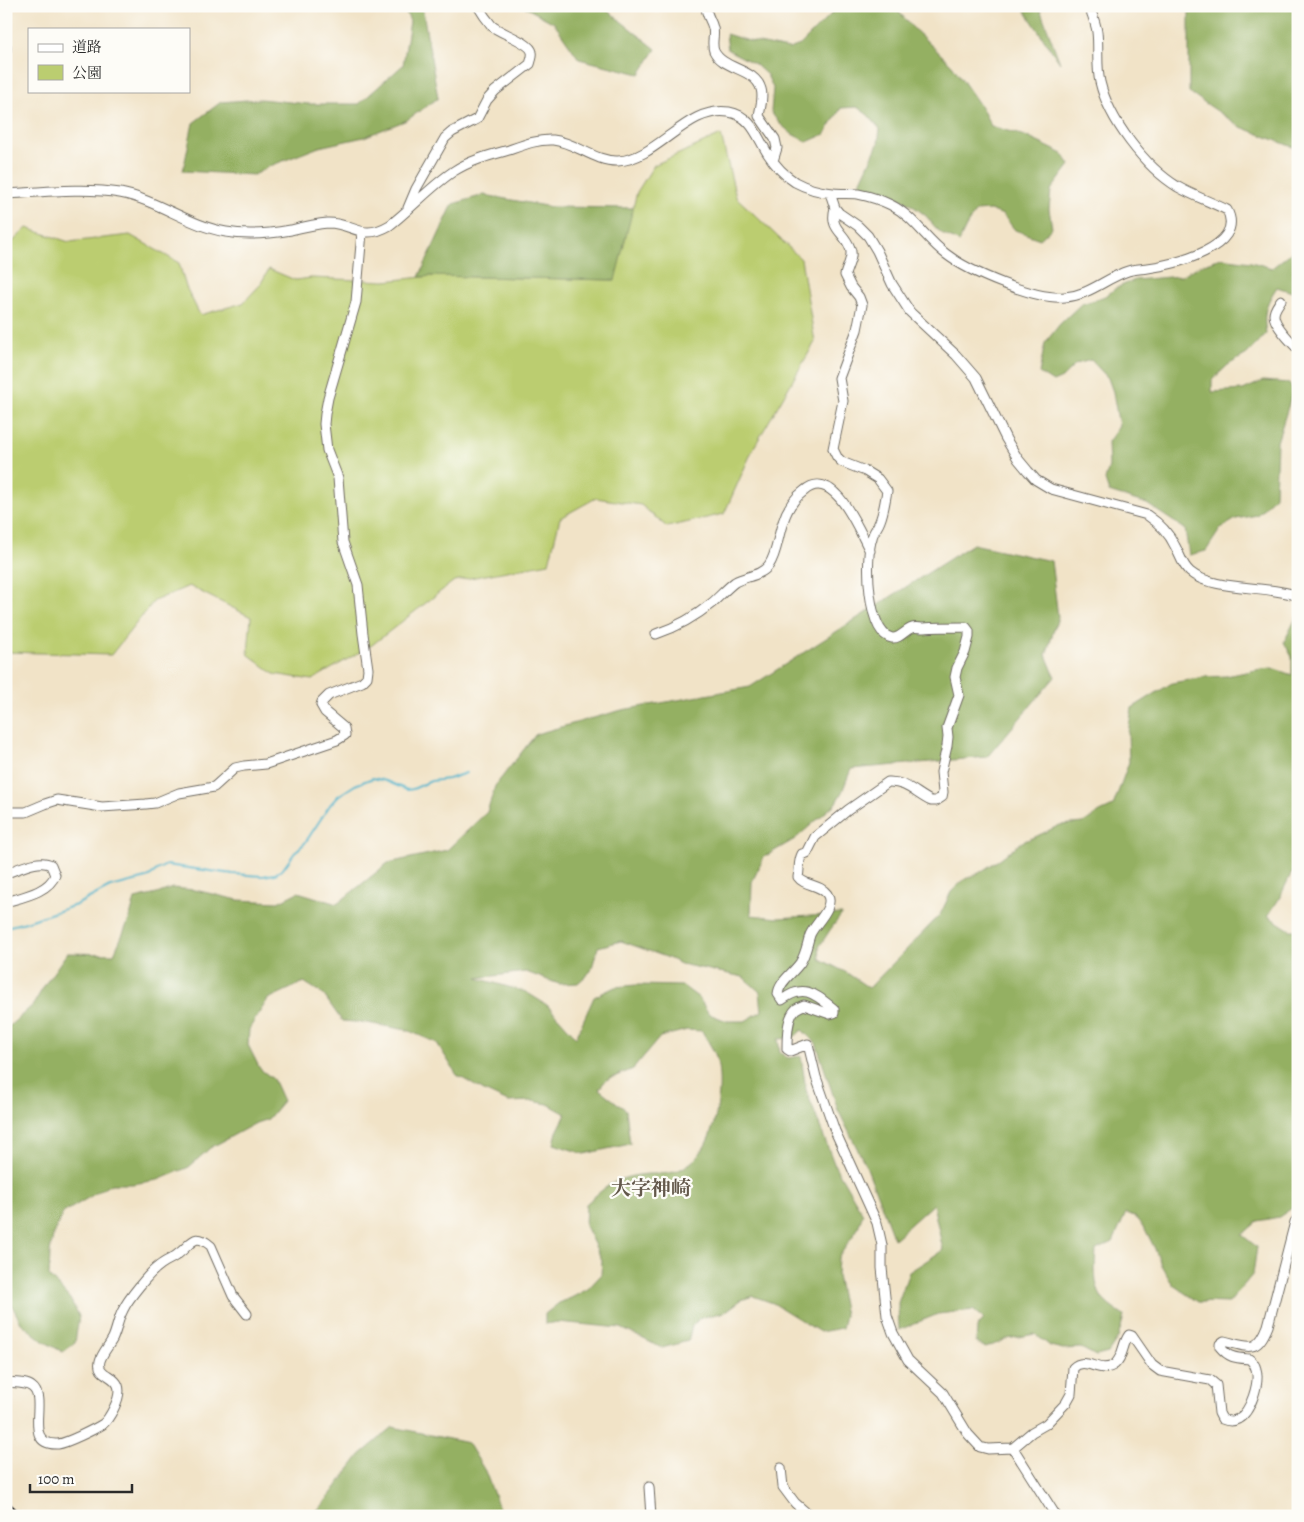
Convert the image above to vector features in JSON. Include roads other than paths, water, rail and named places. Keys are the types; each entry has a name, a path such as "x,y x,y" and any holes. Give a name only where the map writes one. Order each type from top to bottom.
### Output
{"street":[{"path":"406,212 416,189 445,138 452,132 477,119 487,100 495,90 530,64 532,52 530,49 519,40 493,27 478,6"},
{"path":"706,6 706,13 713,26 713,49 715,52 722,60 749,75 758,83 762,90 759,116 775,139 777,148 773,161"},
{"path":"6,194 88,191 122,194 147,201 209,228 236,234 264,234 331,223 370,233 381,230 406,212 454,171 484,158 529,143 551,140 564,143 604,159 626,160 642,153 702,116 716,112 730,112 749,122 780,170 797,183 830,193 858,194 888,204 900,210 944,253 964,266 1029,293 1050,298 1077,296 1129,271 1162,267 1210,249 1229,232 1231,222 1227,210 1191,194 1155,171 1111,114 1100,81 1096,30 1089,6"},
{"path":"830,193 835,208 839,213 858,226 868,236 892,284 910,312 956,355 976,378 1006,439 1018,459 1036,480 1051,489 1147,515 1164,528 1190,572 1205,580 1291,593 1298,596"},
{"path":"835,208 834,222 850,247 850,261 845,275 862,305 857,330 840,378 843,401 833,449 837,458 842,462 865,471 878,479 887,491 881,518 871,538 868,584 876,618 882,633 893,638 897,638 913,628 966,627 969,631 965,652 954,677 959,695 947,728 947,746 941,772 943,792 940,800 936,801 924,797 906,784 895,781 888,782 848,810 815,837 808,853 802,854 799,860 800,870 798,877 799,880 822,890 828,895 827,910 811,932 801,962 781,985 778,994 782,1000 790,994 802,990 811,992 834,1009 834,1013 830,1014 804,1005 795,1010 787,1038 787,1049 790,1051 808,1044 816,1077 835,1131 877,1223 882,1245 882,1268 887,1316 893,1333 908,1360 943,1392 968,1434 980,1447 988,1449 1013,1448 1032,1432 1046,1424 1066,1403 1071,1394 1073,1368 1077,1365 1087,1364 1096,1368 1110,1367 1116,1363 1123,1352 1129,1335 1132,1336 1152,1365 1160,1371 1210,1380 1216,1385 1219,1413 1222,1419 1228,1421 1238,1419 1244,1414 1250,1404 1256,1386 1256,1369 1249,1359 1230,1356 1223,1351 1220,1344 1224,1341 1247,1347 1262,1340 1268,1326 1295,1222 1298,1218"},
{"path":"6,812 26,812 58,800 102,806 155,802 179,793 214,787 235,768 266,764 337,740 345,735 344,728 324,712 321,705 322,702 329,694 362,682 367,677 368,669 358,585 343,542 338,478 327,450 324,424 328,398 356,302 362,232"},
{"path":"1281,300 1274,314 1274,319 1298,349"},
{"path":"656,634 686,621 712,603 735,582 761,572 769,565 789,506 808,487 819,484 833,490 842,500 870,551"},
{"path":"6,873 32,864 45,862 51,865 55,875 52,881 41,890 6,902"},
{"path":"6,1382 30,1385 36,1391 39,1400 38,1430 43,1438 50,1442 64,1443 103,1424 113,1409 120,1388 116,1382 102,1371 99,1364 114,1335 123,1308 159,1266 176,1256 198,1238 211,1246 233,1296 247,1314"},
{"path":"1013,1448 1056,1516"},
{"path":"782,1468 783,1487 810,1516"},
{"path":"649,1487 651,1516"}],"waterway":[{"path":"6,927 76,905 110,887 147,878 166,865 233,874 263,876 275,874 283,869 296,851 305,843 338,796 355,785 373,778 407,790 431,781 448,779 466,773"}],"railway":[{"path":"6,1500 23,1516"}],"district":[{"name":"大字神崎","path":"651,1188"}]}
